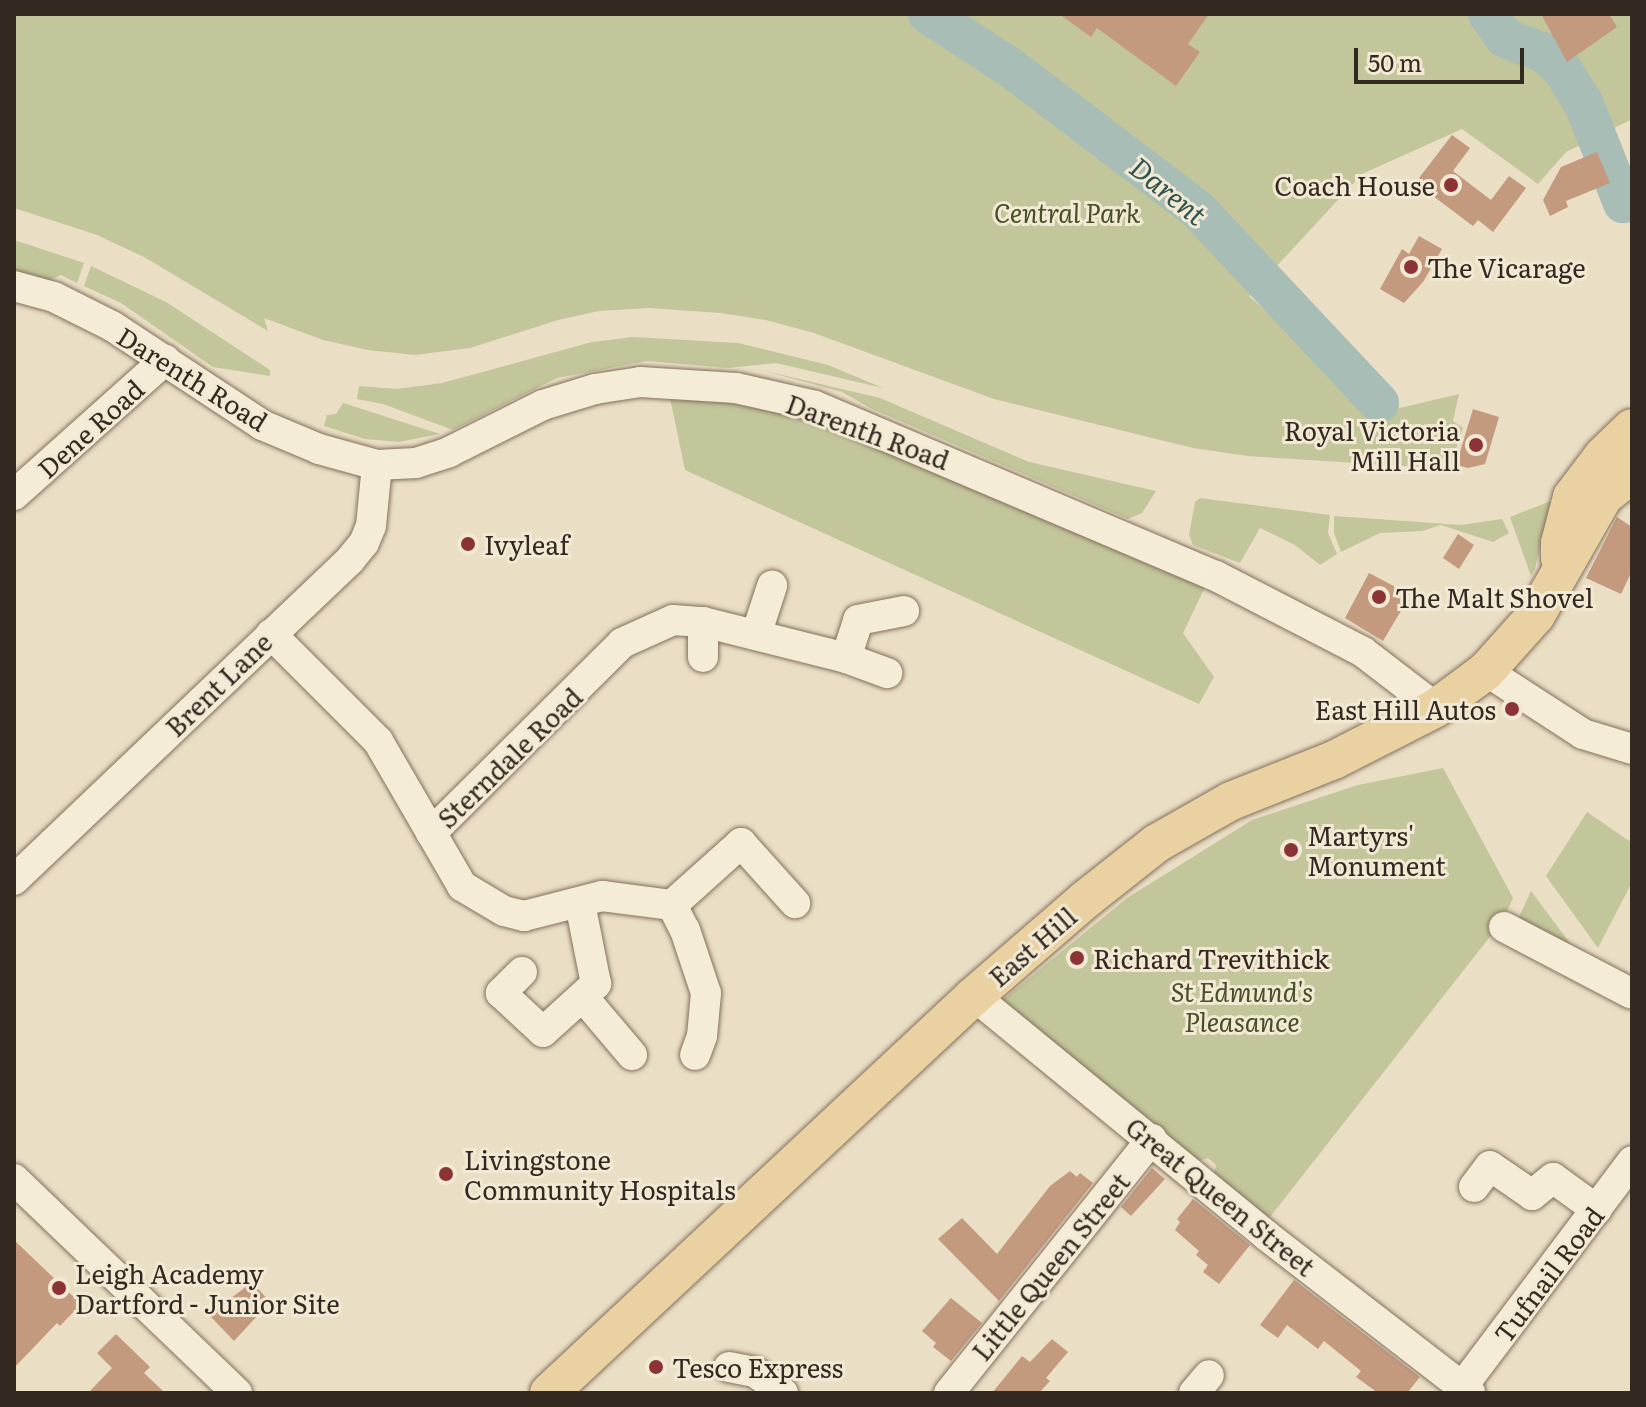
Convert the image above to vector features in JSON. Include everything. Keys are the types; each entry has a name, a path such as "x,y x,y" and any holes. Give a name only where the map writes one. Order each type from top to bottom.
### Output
{"main road":[{"name":"East Hill","path":"1560,573 1560,543 1572,497 1603,456 1632,428"},
{"name":"East Hill","path":"549,1393 974,996 1086,899 1157,843 1231,801 1334,760 1436,708 1486,671 1536,615 1604,496 1632,474"}],"street":[{"name":"Darenth Road","path":"14,286 77,309 165,360 262,425 319,449 377,465 416,463 449,452 543,405 595,389 625,384 675,383 736,388 815,406 1216,576 1363,652 1436,708"},
{"name":"Dene Road","path":"14,495 165,360"},
{"name":"Brent Lane","path":"14,880 364,543 374,512 377,465"},
{"path":"756,635 772,586"},
{"path":"846,658 858,620 904,611"},
{"name":"Sterndale Road","path":"431,833 622,643 673,620 703,622 756,635 846,658 887,673"},
{"path":"703,622 703,657"},
{"path":"271,634 378,741 462,886 504,911 524,916 602,896 672,905 741,843 795,903"},
{"path":"1486,671 1583,734 1632,749"},
{"path":"522,972 501,993 543,1032 596,984 580,903"},
{"path":"672,905 706,993 702,1036 695,1055"},
{"path":"1504,927 1632,994"},
{"name":"Great Queen Street","path":"974,996 1267,1236 1466,1390"},
{"path":"583,997 632,1055"},
{"name":"Little Queen Street","path":"949,1393 1152,1139"},
{"name":"Tufnail Road","path":"1466,1390 1632,1161"},
{"path":"1474,1187 1490,1166 1532,1195 1553,1178 1597,1210"},
{"path":"14,1179 237,1393"},
{"path":"729,1367 755,1372 783,1393"}],"green space":[{"name":"Central Park","path":"14,14 1632,14 1632,119 1566,152 1538,184 1462,129 1362,174 1249,296 1379,413 1459,394 1453,421 1463,428 1449,469 1248,456 1193,448 994,399 814,333 766,320 720,313 649,308 599,311 558,320 470,348 415,355 368,350 323,340 264,318 268,331 144,257 97,235 14,208"},
{"path":"14,240 84,263 77,283 61,275 48,281 14,271"},
{"path":"91,266 166,302 270,370 270,376 213,367 121,303 84,286"},
{"path":"633,337 738,343 828,365 883,388 776,363 728,368 647,361 557,378 453,430 383,404 357,399 359,386 397,389 442,383 592,342"},
{"path":"757,369 880,398 1029,462 1156,491 1142,513 1128,519 870,408 842,392"},
{"path":"669,393 805,416 1206,585 1183,633 1214,677 1199,704 685,470"},
{"path":"343,403 440,434 399,442 365,439 324,426 327,415 336,414"},
{"path":"1200,498 1330,515 1328,533 1337,554 1320,565 1295,545 1260,528 1240,563 1193,545 1189,535 1195,502"},
{"path":"1551,501 1535,569 1531,576 1510,517"},
{"path":"1334,516 1461,525 1502,519 1509,533 1493,542 1441,525 1422,531 1380,533 1341,552 1334,533"},
{"name":"St Edmund's Pleasance","path":"1443,768 1513,898 1503,920 1266,1222 1213,1179 1216,1165 1208,1158 1191,1163 1000,1002 1127,898 1252,820 1358,785"},
{"path":"1587,812 1632,843 1632,882 1598,948 1546,876"},
{"path":"1531,891 1575,950 1517,921"}],"building":[{"path":"1059,14 1209,14 1188,44 1200,52 1176,86 1097,28 1091,37"},
{"path":"1541,14 1609,14 1617,27 1567,62"},
{"name":"Coach House","path":"1452,135 1470,148 1453,171 1491,200 1509,176 1526,188 1493,232 1478,220 1473,226 1433,196 1436,191 1419,178"},
{"path":"1597,152 1610,183 1566,201 1568,207 1550,216 1543,200 1561,167"},
{"name":"The Vicarage","path":"1419,236 1442,249 1423,282 1404,303 1380,289 1402,249 1409,254"},
{"name":"Royal Victoria Mill Hall","path":"1473,409 1499,417 1485,464 1468,468 1456,465"},
{"path":"1617,517 1632,527 1632,571 1621,594 1586,578"},
{"path":"1458,534 1474,545 1459,569 1443,558"},
{"name":"The Malt Shovel","path":"1369,573 1405,592 1400,602 1405,604 1383,641 1345,618"},
{"path":"1152,1168 1165,1179 1131,1216 1121,1207"},
{"path":"1070,1171 1077,1177 1080,1173 1093,1183 999,1301 938,1239 962,1218 997,1254 1050,1186"},
{"path":"1193,1199 1250,1245 1219,1284 1203,1272 1208,1265 1196,1255 1199,1251 1175,1230 1180,1222 1177,1219"},
{"path":"14,1240 81,1304 60,1326 57,1323 14,1368"},
{"path":"1294,1280 1420,1377 1407,1393 1378,1393 1356,1377 1361,1371 1324,1341 1318,1349 1287,1325 1278,1338 1260,1325"},
{"path":"252,1282 270,1302 234,1341 209,1315"},
{"path":"951,1298 982,1323 951,1361 933,1347 936,1343 922,1331"},
{"path":"116,1334 150,1367 144,1373 165,1393 88,1393 112,1368 97,1353"},
{"path":"1052,1339 1068,1352 1046,1378 1050,1381 1039,1393 992,1393 1022,1356 1030,1362"}],"waterway":[{"name":"Darent","path":"928,14 1011,68 1197,209 1379,403"},
{"name":"Darent","path":"1488,14 1505,38 1544,53 1562,69 1583,102 1623,203"}],"place":[{"name":"Coach House","path":"1451,185"},
{"name":"The Vicarage","path":"1411,267"},
{"name":"Royal Victoria Mill Hall","path":"1476,445"},
{"name":"Ivyleaf","path":"468,544"},
{"name":"The Malt Shovel","path":"1379,597"},
{"name":"East Hill Autos","path":"1512,709"},
{"name":"Martyrs' Monument","path":"1291,850"},
{"name":"Richard Trevithick","path":"1077,958"},
{"name":"Livingstone Community Hospitals","path":"446,1174"},
{"name":"Leigh Academy Dartford - Junior Site","path":"59,1288"},
{"name":"Tesco Express","path":"656,1367"}]}
